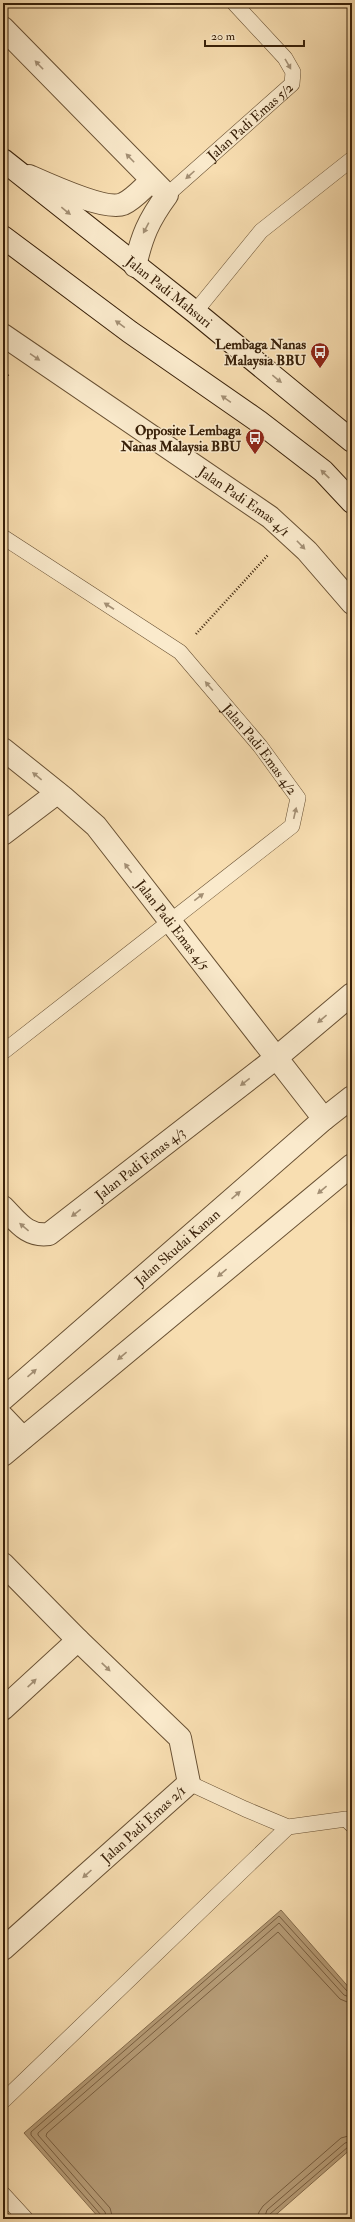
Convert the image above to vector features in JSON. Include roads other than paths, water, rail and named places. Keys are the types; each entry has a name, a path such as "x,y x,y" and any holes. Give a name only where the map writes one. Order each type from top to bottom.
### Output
{"street":[{"path":"3,28 167,195"},
{"path":"10,166 94,202 122,205 138,194 152,180"},
{"name":"Jalan Padi Mahsuri","path":"10,166 195,312 352,441"},
{"name":"Jalan Padi Emas 5/2","path":"135,266 141,237 154,212 167,195"},
{"path":"3,237 130,332 258,421 323,471 352,502"},
{"name":"Jalan Padi Emas 4/1","path":"3,335 270,516 289,532 352,603"},
{"name":"Jalan Padi Emas 4/5","path":"3,750 96,826 168,921 324,1119"},
{"path":"3,834 57,793"},
{"path":"276,1058 352,994"},
{"name":"Jalan Padi Emas 4/3","path":"3,1207 26,1229 38,1236 50,1234 276,1058"},
{"name":"Jalan Skudai Kanan","path":"3,1399 324,1119 352,1097"},
{"path":"3,1455 352,1165"},
{"path":"3,1417 23,1438"},
{"name":"Jalan Padi Emas 2/1","path":"3,1564 78,1640 180,1738 189,1783 3,1949"},
{"path":"3,1709 78,1640"}],"lane":[{"name":"Jalan Padi Emas 5/2","path":"167,195 292,84 293,72 285,58 234,3"},
{"path":"195,312 261,231 352,159"},
{"name":"Jalan Padi Emas 4/2","path":"3,537 180,652 260,746 298,798 292,826 168,921 3,1052"},
{"path":"189,1783 245,1810 288,1827 346,1819 352,1825"},
{"path":"3,2101 288,1827"},
{"path":"3,2194 26,2219"}],"water":[{"path":"281,1910 352,1991 352,2148 271,2219 100,2219 24,2133"}],"place":[{"name":"Lembaga Nanas Malaysia BBU","path":"320,369"},
{"name":"Opposite Lembaga Nanas Malaysia BBU","path":"255,455"}]}
